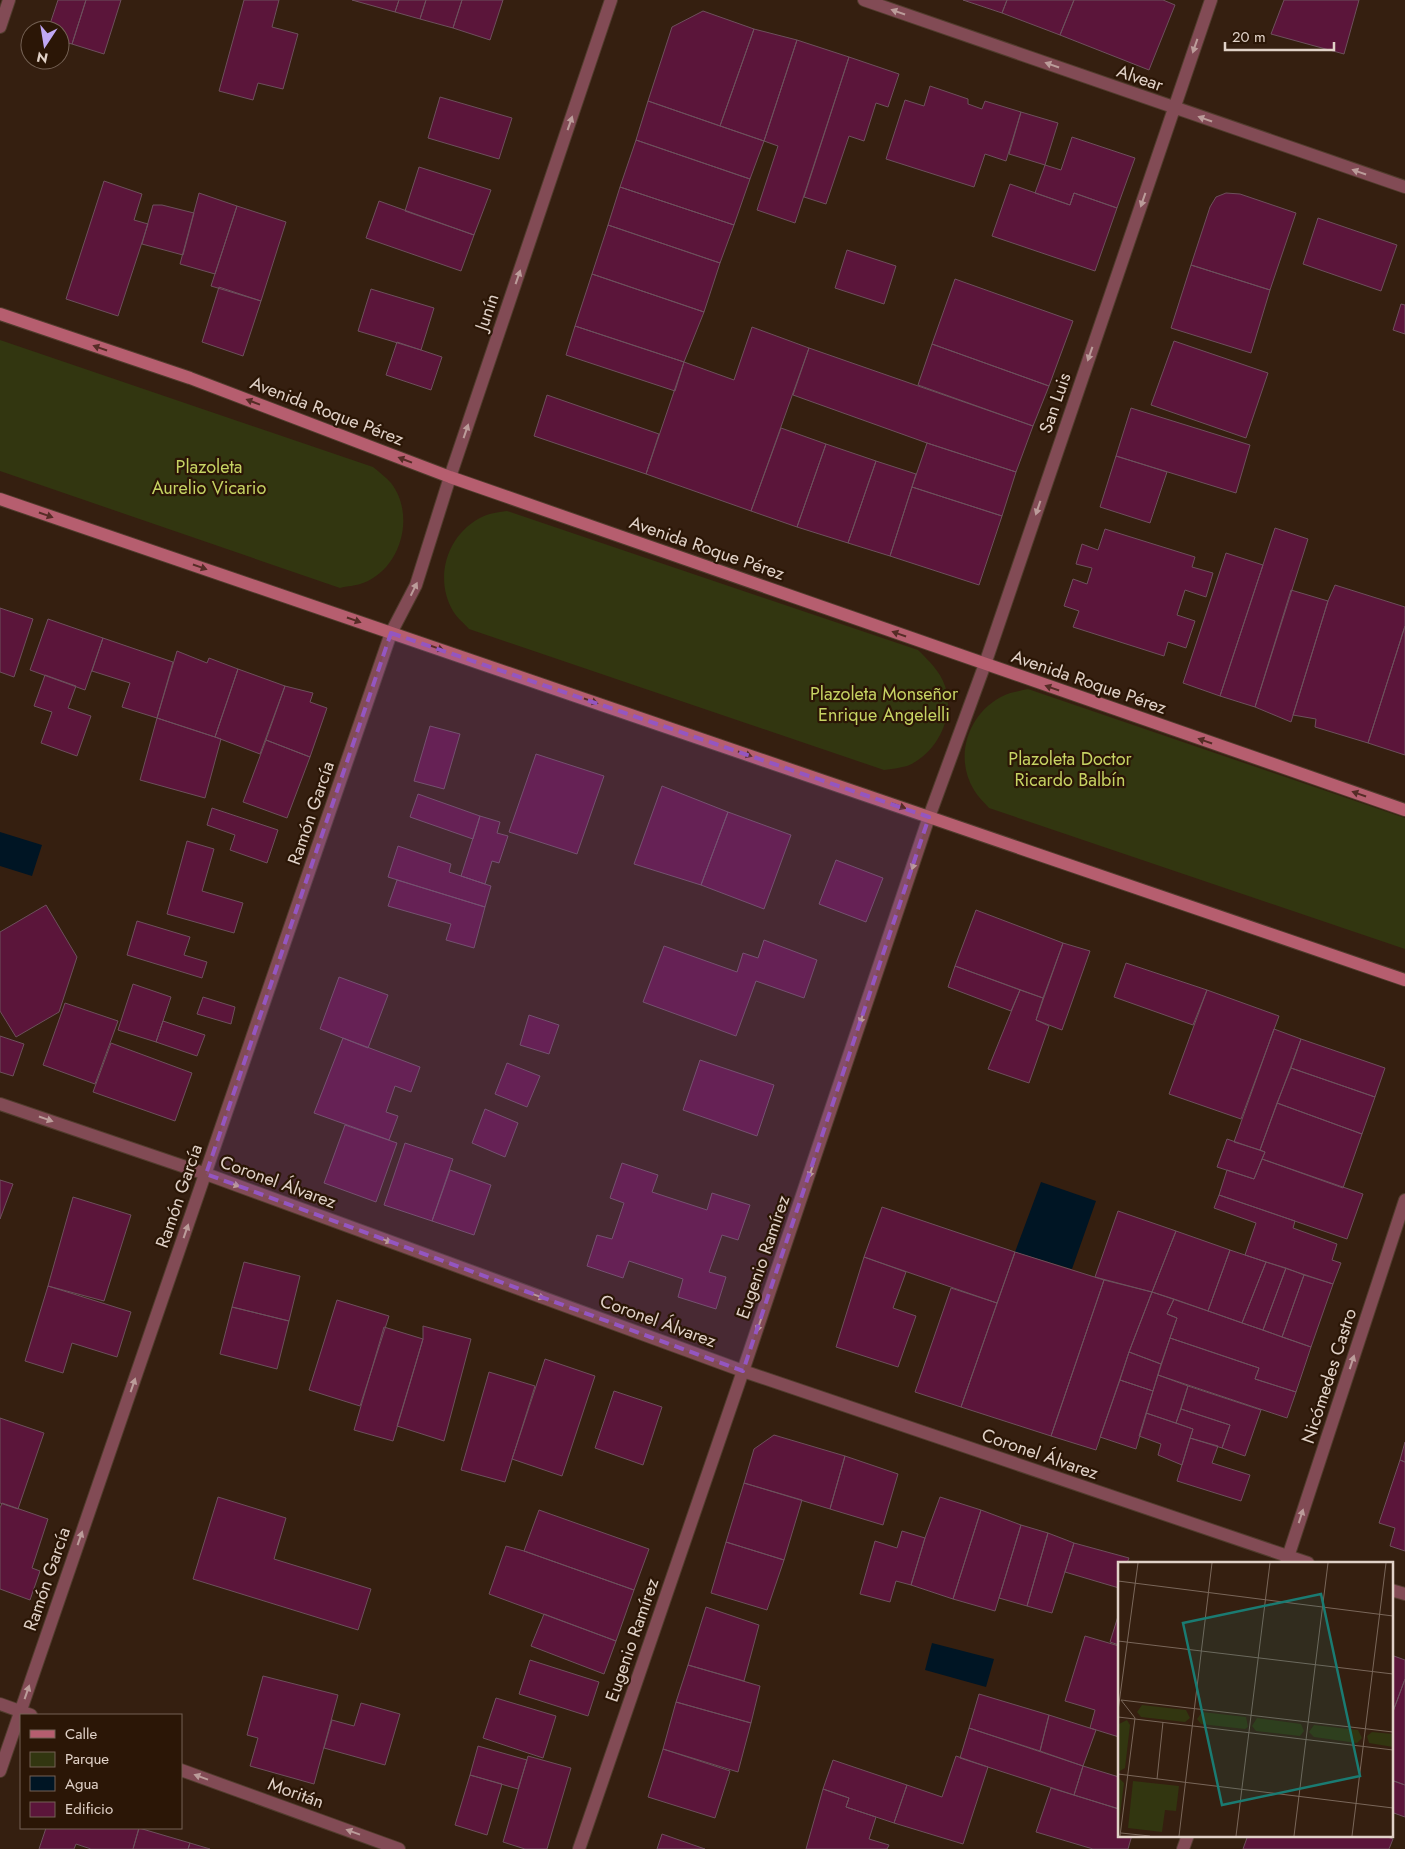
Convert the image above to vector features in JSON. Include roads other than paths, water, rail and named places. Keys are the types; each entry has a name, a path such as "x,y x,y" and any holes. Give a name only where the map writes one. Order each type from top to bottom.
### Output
{"main road":[{"name":"Avenida Roque Pérez","path":"0,314 190,378 450,477 1405,810"},
{"path":"0,499 1405,980"}],"street":[{"path":"0,27 9,0"},
{"name":"Junín","path":"391,633 416,585 450,477 611,0"},
{"name":"Alvear","path":"864,0 1405,188"},
{"name":"San Luis","path":"929,817 985,664 1211,0"},
{"name":"Ramón García","path":"26,1713 206,1174 391,633"},
{"name":"Eugenio Ramírez","path":"579,1849 744,1371 929,817"},
{"name":"Coronel Álvarez","path":"0,1104 206,1174 744,1371 1287,1560 1301,1562"},
{"name":"Nicómedes Castro","path":"1287,1560 1405,1200"},
{"path":"1392,1590 1405,1594"},
{"path":"0,1704 26,1713"},
{"name":"Ramón García","path":"0,1771 20,1726"},
{"name":"Moritán","path":"182,1770 399,1849"},
{"path":"1183,1849 1188,1836"}],"water":[{"path":"0,832 42,845 32,876 0,866"},
{"path":"1041,1182 1096,1201 1072,1269 1015,1252"},
{"path":"932,1643 994,1659 986,1687 925,1670"}],"park label":[{"name":"Plazoleta Aurelio Vicario","path":"209,477"},
{"name":"Plazoleta Monseñor Enrique Angelelli","path":"884,704"},
{"name":"Plazoleta Doctor Ricardo Balbín","path":"1070,770"}]}
